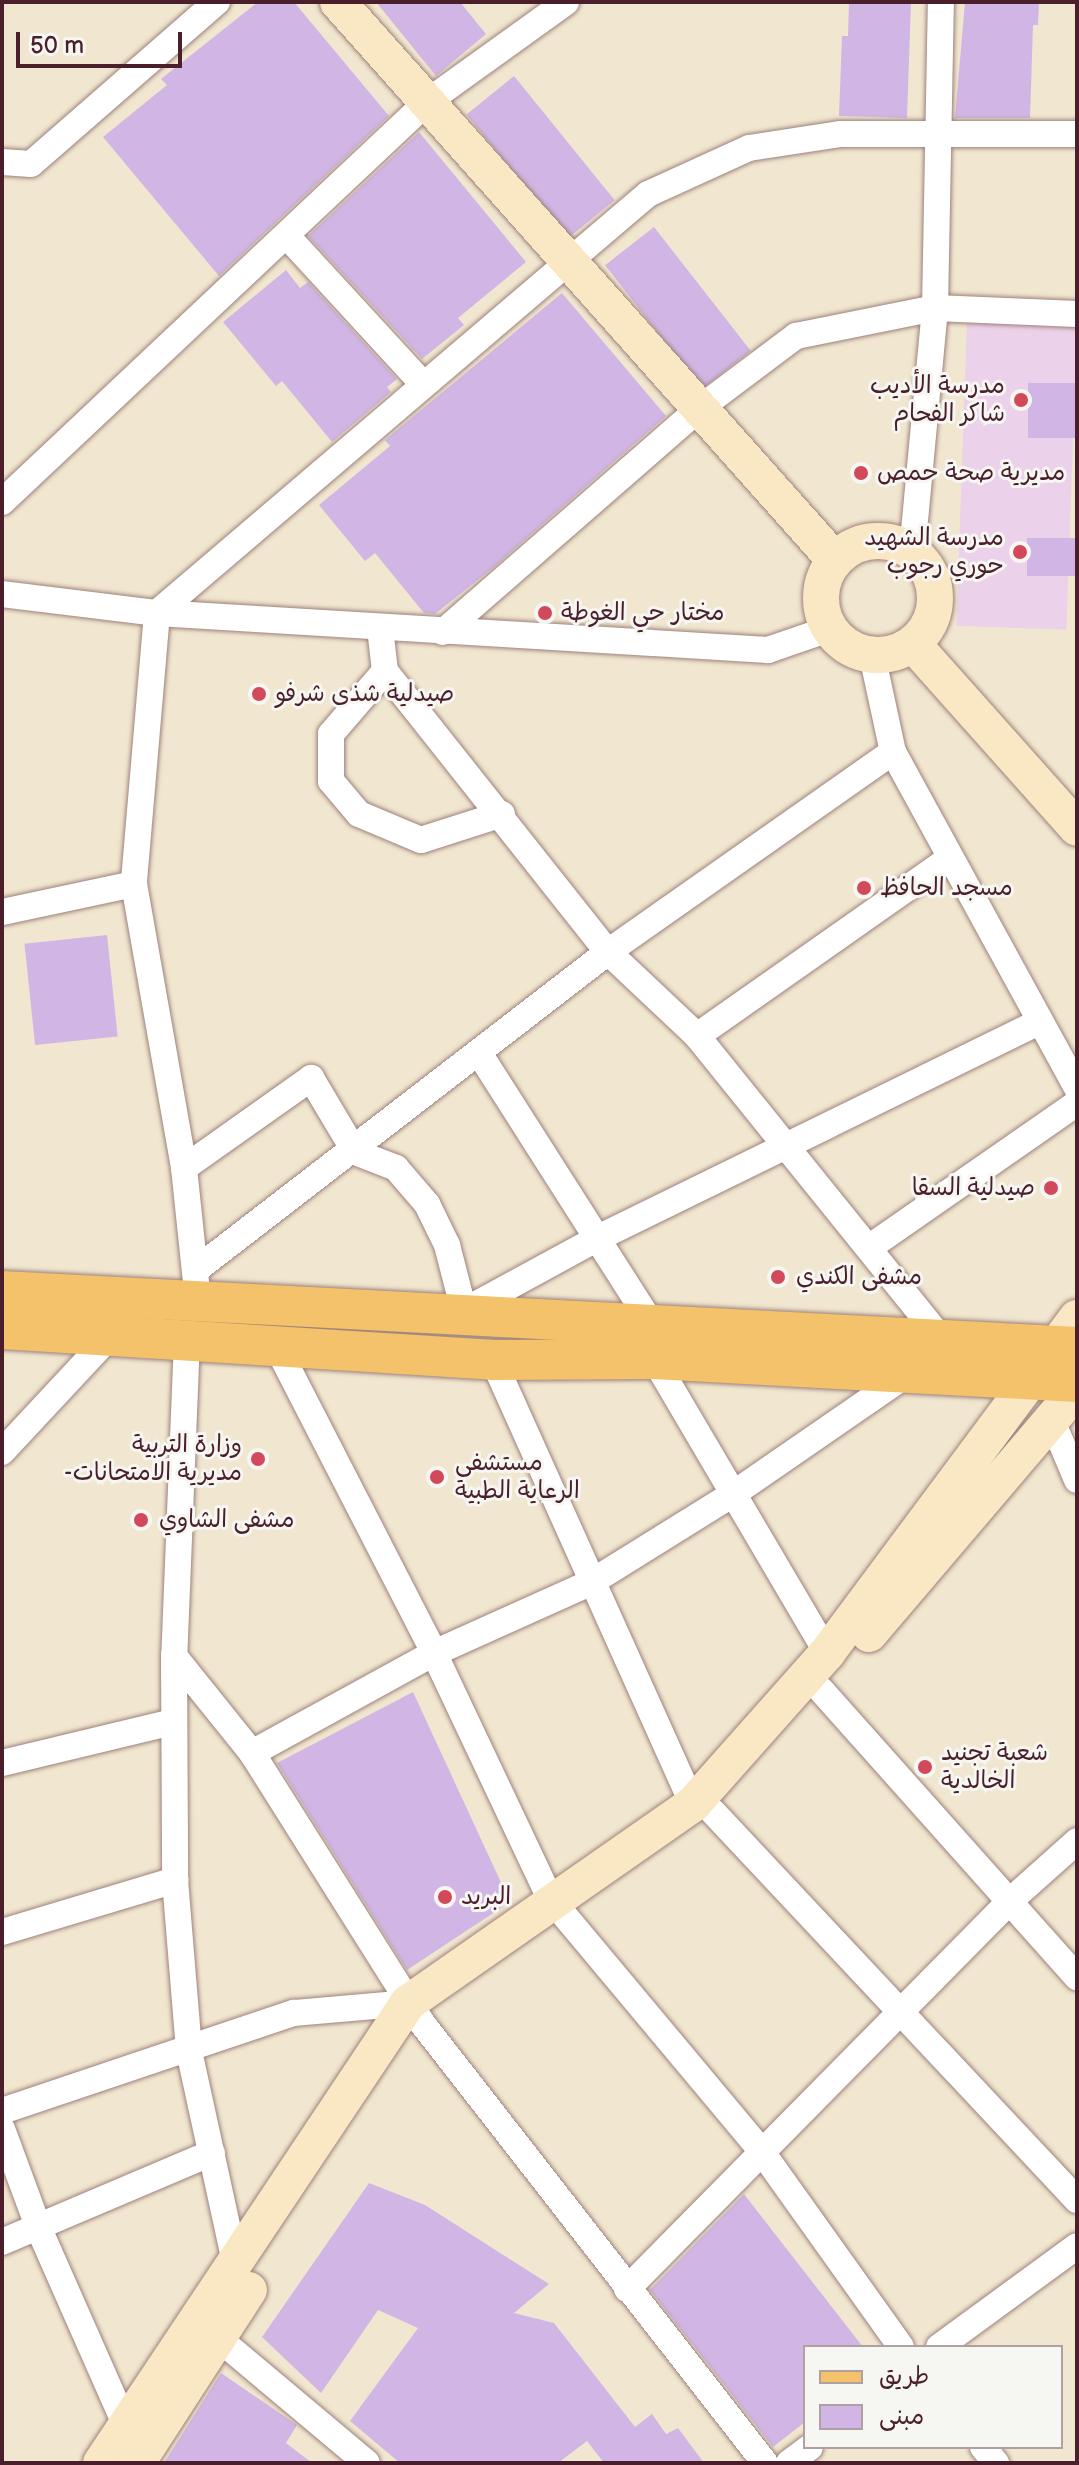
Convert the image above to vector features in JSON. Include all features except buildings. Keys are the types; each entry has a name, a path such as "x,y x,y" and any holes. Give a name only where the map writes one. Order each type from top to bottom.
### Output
{"main road":[{"path":"338,2 834,559"},
{"path":"863,542 889,542 912,552 928,572 935,598 933,615 913,644 872,655 848,647 829,629 820,593 834,559 863,542"},
{"path":"913,644 1077,828"},
{"path":"2,1291 196,1284 464,1311 652,1341 912,1370 1061,1348"},
{"path":"2,1329 275,1343 493,1360 652,1341 942,1340 1061,1348"},
{"path":"1061,1348 1077,1382"},
{"path":"703,1808 827,1653 1061,1348"},
{"path":"101,2463 415,2013 703,1808 821,1690 1077,1390"},
{"path":"137,2463 218,2338 415,2013"}],"street":[{"path":"2,162 31,164 217,2"},
{"path":"2,502 427,102 566,2"},
{"path":"912,552 935,308 941,2"},
{"path":"196,1284 184,1168 134,884 157,613 567,259 648,194 749,148 841,134 1077,134"},
{"path":"286,235 422,383"},
{"path":"443,632 700,408 796,336 935,308 1077,314"},
{"path":"2,594 157,613 768,650 829,629"},
{"path":"380,628 385,671 502,814 608,952 697,1036 942,1340"},
{"path":"872,655 893,752 1038,1022 1077,1088"},
{"path":"385,671 331,734 331,781 359,814 421,840 502,814"},
{"path":"196,1284 355,1152 608,952 893,752"},
{"path":"697,1036 950,858"},
{"path":"2,912 134,884"},
{"path":"184,1168 311,1078 355,1152 396,1168 427,1204 447,1245 464,1311 600,1237 1038,1022"},
{"path":"479,1053 600,1237 652,1341 827,1653"},
{"path":"870,1247 1077,1103"},
{"path":"2,1452 111,1335"},
{"path":"187,1339 174,1656 175,1880 189,2051 236,2267"},
{"path":"275,1343 434,1653 559,1911 762,2152 900,2345"},
{"path":"493,1360 590,1583 703,1808 1077,2200"},
{"path":"252,1753 434,1653 590,1583 736,1492 912,1370"},
{"path":"1052,1421 1077,1480"},
{"path":"174,1656 252,1753 415,2013 765,2463"},
{"path":"821,1690 1077,1977"},
{"path":"2,1763 173,1722"},
{"path":"627,2289 903,2015 1010,1901 1077,1841"},
{"path":"2,1932 175,1880"},
{"path":"2,2111 189,2051 294,2013 415,2013"},
{"path":"2,2129 39,2229 126,2426"},
{"path":"2,2242 39,2229 212,2153"},
{"path":"942,2345 1077,2246"},
{"path":"218,2338 367,2463"},
{"path":"789,2463 807,2449"}],"shaded area":[{"path":"967,321 1077,325 1066,630 956,626"}],"place":[{"name":"مدرسة الأديب شاكر الفحام","path":"1021,400"},
{"name":"مديرية صحة حمص","path":"861,473"},
{"name":"مدرسة الشهيد حوري رجوب","path":"1020,552"},
{"name":"مختار حي الغوطة","path":"545,613"},
{"name":"صيدلية شذى شرفو","path":"259,694"},
{"name":"مسجد الحافظ","path":"864,888"},
{"name":"صيدلية السقا","path":"1051,1188"},
{"name":"مشفى الكندي","path":"778,1277"},
{"name":"وزارة التربية -مديرية الامتحانات","path":"258,1459"},
{"name":"مستشفى الرعاية الطبية","path":"437,1477"},
{"name":"مشفى الشاوي","path":"141,1520"},
{"name":"شعبة تجنيد الخالدية","path":"925,1767"},
{"name":"البريد","path":"445,1897"}]}
